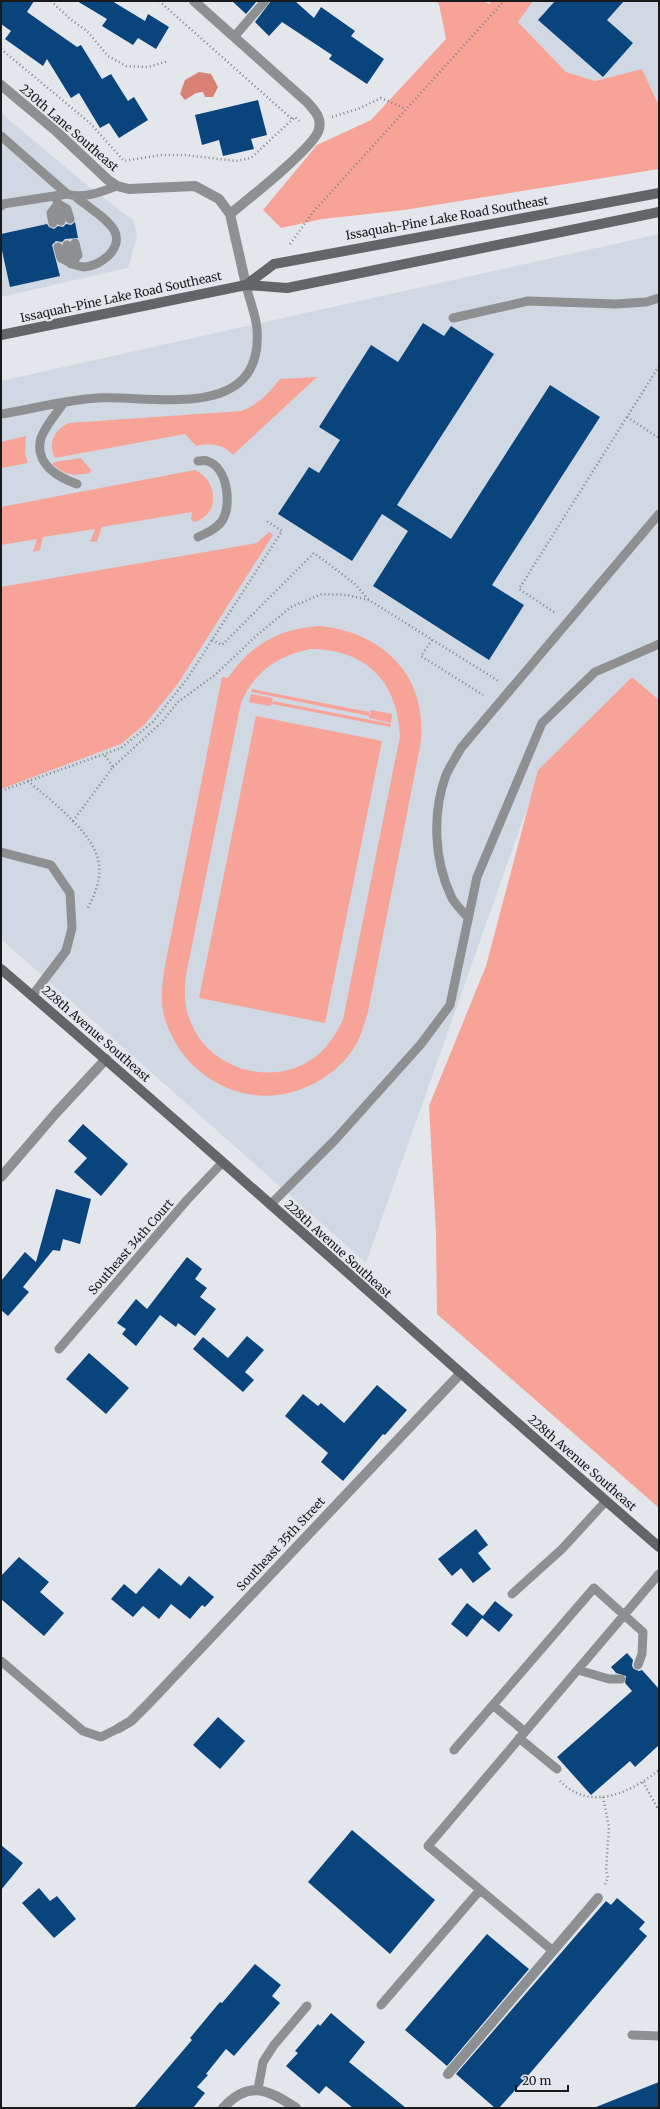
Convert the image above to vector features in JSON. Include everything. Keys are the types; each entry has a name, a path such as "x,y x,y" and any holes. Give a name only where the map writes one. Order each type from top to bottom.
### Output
{"main road":[{"name":"Issaquah-Pine Lake Road Southeast","path":"246,285 274,264 659,193"},
{"name":"Issaquah-Pine Lake Road Southeast","path":"1,335 246,285 287,288 659,212"},
{"name":"228th Avenue Southeast","path":"1,970 106,1059 460,1374 659,1548"}],"street":[{"path":"194,1 307,102 316,111 320,120 320,130 292,161 230,214"},
{"name":"230th Lane Southeast","path":"1,85 56,131 108,180 117,186 128,189 194,186 219,199 230,214 246,285"},
{"path":"1,1177 56,1113 106,1059"},
{"name":"Southeast 35th Street","path":"119,1728 130,1721 149,1703 460,1374"},
{"path":"448,2074 598,1898"},
{"path":"223,2108 232,2098 242,2093 258,2089 274,2094 296,2108"}],"lane":[{"path":"234,37 265,1"},
{"path":"1,136 67,194 76,197 110,225 116,237 116,244 108,257 84,267 71,264 61,258 67,245 78,254 71,264"},
{"path":"76,197 98,193 117,186"},
{"path":"2,204 57,200 67,194"},
{"path":"57,200 68,209 61,221 51,213 57,200"},
{"path":"1,414 97,398 190,400 214,397 234,386 247,375 255,356 257,329 246,285"},
{"path":"453,318 528,301 616,304 646,302 659,298"},
{"path":"63,404 41,438 41,454 50,470 62,479 77,484"},
{"path":"198,461 208,461 217,467 224,478 227,508 221,522 212,530 198,536"},
{"path":"468,918 451,897 440,865 436,832 441,790 447,774 461,748 659,514"},
{"path":"270,1205 335,1140 421,1044 450,1005 477,877 542,723 595,672 659,644"},
{"path":"1,852 51,865 70,893 72,928 66,951 32,996"},
{"name":"Southeast 34th Court","path":"59,1349 187,1200 222,1163"},
{"path":"512,1594 562,1548 606,1501"},
{"path":"553,1952 428,1846 659,1574"},
{"path":"454,1750 594,1588 643,1632 642,1654 638,1665"},
{"path":"1,1661 83,1731 101,1737 119,1728"},
{"path":"578,1670 609,1679 621,1678"},
{"path":"493,1705 557,1769"},
{"path":"381,2005 480,1890"},
{"path":"258,2089 263,2062 274,2045 307,2006"},
{"path":"632,2035 659,2036"}],"path":[{"path":"51,1 70,19 87,31 108,56 117,62 126,66 148,67 168,61"},
{"path":"159,1 292,119"},
{"path":"290,244 314,211 504,1"},
{"path":"1,49 90,123 124,161 161,155 185,155 236,162 251,158 295,117 301,123"},
{"path":"320,120 358,109 381,98 406,109"},
{"path":"554,612 519,589 659,366"},
{"path":"627,417 659,438"},
{"path":"1,791 121,748 153,722 187,679 282,531 265,520"},
{"path":"212,640 222,645 314,553 354,583 369,600 511,689"},
{"path":"73,821 114,767 161,723 178,702 215,675 256,636 291,607 322,594 347,595 369,600"},
{"path":"432,640 421,656 483,695"},
{"path":"104,754 114,767"},
{"path":"28,781 73,821 95,850 100,865 95,894 87,910"},
{"path":"557,1769 559,1781 566,1787 584,1797 603,1798 643,1782 659,1770"},
{"path":"643,1782 652,1801 656,1807 659,1806"},
{"path":"598,1898 608,1877 606,1872 609,1827 603,1798"}],"shaded area":[{"path":"436,1 484,1 489,4 492,1 533,1 518,22 566,72 595,81 642,69 659,106 659,169 404,210 322,219 281,228 263,210 317,145 371,120 446,39 439,4"},
{"path":"533,1 659,1 659,106 642,69 595,81 566,72 518,22"},
{"path":"199,72 211,74 218,87 213,97 205,97 203,92 196,93 185,100 180,94 185,80"},
{"path":"1,113 82,181 134,221 137,237 128,268 1,297"},
{"path":"659,234 659,700 632,677 530,800 366,1263 1,939 1,381"},
{"path":"317,377 233,455 229,451 216,445 196,446 185,434 55,458 53,452 52,442 56,433 69,423 241,411 263,398 280,379"},
{"path":"26,436 25,453 28,463 1,468 1,442"},
{"path":"81,458 91,470 90,473 74,475 62,471 52,464 55,462"},
{"path":"195,470 203,475 208,481 212,489 213,497 209,512 203,518 194,522 191,519 192,512 102,527 97,541 90,542 95,529 43,537 40,550 33,552 37,539 1,545 1,507"},
{"path":"269,532 273,535 177,685 145,724 121,744 1,789 1,587 257,543"},
{"path":"320,626 344,630 365,638 383,649 398,664 410,681 418,700 421,723 420,747 368,1012 359,1039 349,1055 337,1068 315,1083 299,1090 278,1095 256,1095 236,1091 217,1083 200,1071 185,1057 173,1039 163,1013 162,995 164,971 222,677 228,678 246,656 267,640 292,630","holes":["310,649 330,650 347,655 362,662 375,672 385,684 393,699 398,716 400,736 343,1020 326,1047 307,1062 288,1070 269,1072 250,1071 231,1065 215,1054 201,1040 191,1023 187,1011 185,993 186,975 241,703 253,682 260,674 277,661 287,656"]},
{"path":"632,677 659,700 659,1508 437,1314 436,1233 429,1106 486,966 538,770"},
{"path":"252,689 369,712 369,716 251,692"},
{"path":"251,694 273,698 271,706 249,702"},
{"path":"273,701 391,724 390,727 272,704"},
{"path":"371,710 392,714 391,723 369,718"},
{"path":"256,716 382,741 325,1023 199,998"}],"building":[{"path":"1,1 34,1 27,12 77,47 81,45 102,79 111,74 128,101 134,97 148,120 119,138 109,123 100,128 79,93 71,98 47,59 43,66 5,39 11,31 1,24"},
{"path":"77,1 112,1 145,21 148,14 169,27 156,49 138,38 133,45 102,26 107,19"},
{"path":"232,1 257,1 246,14"},
{"path":"271,1 295,1 314,18 321,7 355,31 351,36 384,59 367,84 329,59 332,55 282,22 269,36 255,22"},
{"path":"555,1 624,1 607,20 633,43 603,77 538,20"},
{"path":"258,100 267,135 251,139 254,149 223,156 219,140 202,145 195,115"},
{"path":"75,222 78,238 65,239 62,242 56,241 52,245 60,276 10,287 1,246 1,234 47,224 49,227 54,229 58,226 63,227 66,224 71,225"},
{"path":"423,323 444,336 451,326 494,354 397,505 451,539 550,385 600,417 492,585 524,605 489,660 373,586 408,531 382,514 352,561 278,514 309,467 319,473 340,440 319,427 371,345 398,362"},
{"path":"83,1124 128,1164 101,1196 74,1172 87,1158 68,1141"},
{"path":"56,1189 91,1199 80,1244 63,1239 60,1251 53,1250 23,1287 29,1292 8,1316 1,1310 1,1281 25,1252 36,1262"},
{"path":"187,1257 202,1269 195,1279 207,1288 200,1297 216,1309 195,1336 178,1323 176,1327 160,1315 136,1346 122,1334 126,1329 117,1323 136,1299 147,1309"},
{"path":"247,1336 264,1350 245,1372 254,1380 243,1392 193,1349 203,1337 228,1358"},
{"path":"89,1353 129,1388 106,1414 66,1379"},
{"path":"377,1385 407,1410 385,1435 383,1434 343,1481 321,1462 328,1453 285,1416 303,1394 318,1406 321,1403 344,1423"},
{"path":"476,1529 488,1545 478,1553 491,1569 473,1583 461,1568 452,1576 438,1559"},
{"path":"19,1557 49,1582 40,1592 64,1613 44,1636 1,1599 1,1576"},
{"path":"159,1568 181,1586 189,1576 214,1597 205,1607 202,1605 190,1619 171,1604 159,1619 143,1606 133,1617 111,1599 124,1584 136,1594"},
{"path":"495,1601 513,1615 499,1632 482,1618 467,1637 451,1624 467,1603 483,1616"},
{"path":"627,1653 633,1660 632,1666 634,1669 639,1671 642,1670 659,1689 659,1745 635,1767 630,1761 591,1795 557,1757 632,1691 625,1683 626,1676 616,1673 611,1667"},
{"path":"218,1717 245,1741 220,1769 193,1745"},
{"path":"352,1830 435,1900 390,1954 308,1882"},
{"path":"1,1845 23,1863 1,1890"},
{"path":"39,1888 50,1901 57,1896 76,1919 54,1938 22,1903"},
{"path":"617,1898 645,1922 639,1929 647,1936 526,2078 499,2108 495,2108 456,2074 606,1901 611,1905"},
{"path":"487,1934 529,1969 447,2066 405,2030"},
{"path":"255,1964 281,1985 272,1996 280,2003 234,2056 226,2049 206,2074 208,2075 197,2087 205,2093 193,2108 134,2108 192,2040 190,2038 220,2002 222,2003"},
{"path":"331,2013 365,2042 349,2062 406,2108 353,2108 326,2086 319,2094 286,2066 298,2053 295,2051 318,2024 320,2026"},
{"path":"659,2082 659,2108 596,2108 596,2107"}]}
